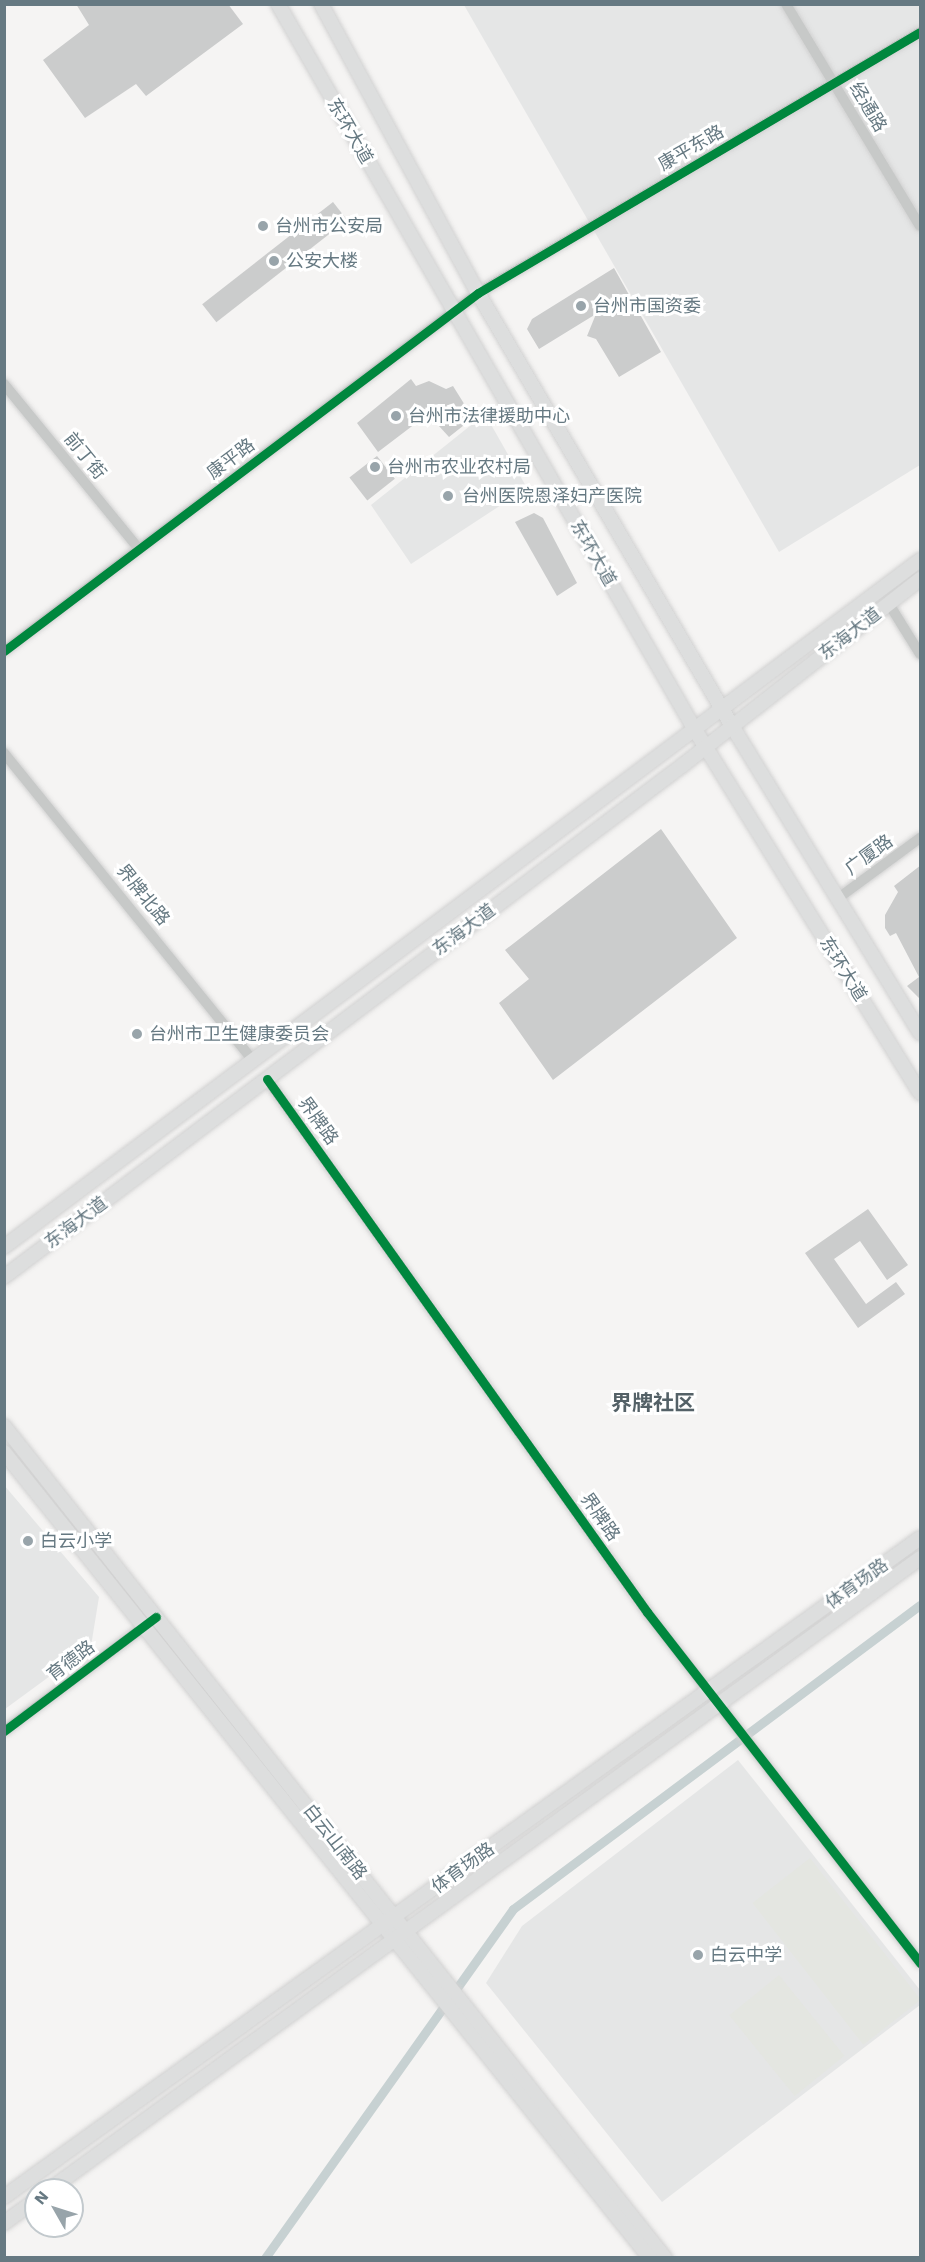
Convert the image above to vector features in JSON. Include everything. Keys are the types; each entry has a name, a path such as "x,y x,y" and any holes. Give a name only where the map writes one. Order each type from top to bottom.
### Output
{"main road":[{"name":"东环大道","path":"278,4 695,730 921,1093"},
{"name":"东环大道","path":"321,4 478,293 722,710 921,1034"},
{"name":"东海大道","path":"4,1247 921,560"},
{"name":"东海大道","path":"4,1277 706,747 921,579"},
{"name":"白云山南路","path":"4,1426 156,1617 400,1934 665,2258"},
{"name":"白云山南路","path":"4,1452 390,1921"},
{"name":"体育场路","path":"4,2197 921,1538"},
{"name":"体育场路","path":"65,2178 716,1704 921,1558"},
{"name":"白云山南路","path":"465,2015 650,2258"},
{"path":"4,2223 24,2209"}],"street":[{"name":"经通路","path":"786,4 921,226"},
{"name":"康平东路","path":"478,293 921,32"},
{"name":"康平路","path":"4,651 478,293"},
{"name":"前丁街","path":"4,384 139,549"},
{"path":"889,603 921,654"},
{"name":"界牌北路","path":"4,753 253,1060"},
{"name":"广厦路","path":"837,899 921,838"},
{"name":"界牌路","path":"267,1079 706,1691 921,1963"},
{"name":"育德路","path":"4,1731 156,1617"}],"shaded area":[{"path":"464,5 920,5 920,465 779,552"},
{"name":"台州医院恩泽妇产医院","path":"485,414 527,488 411,564 371,505"},
{"name":"白云小学","path":"4,1485 99,1597 91,1646 5,1709"},
{"name":"白云中学","path":"738,1760 920,1990 920,2005 662,2202 486,1983 522,1926"},
{"path":"810,1858 920,1999 863,2045 752,1903"},
{"path":"779,1975 844,2056 795,2096 729,2015"}],"building":[{"path":"76,4 228,4 243,24 146,96 136,84 85,118 43,60 89,25"},
{"name":"公安大楼","path":"333,202 347,220 216,322 202,304"},
{"path":"614,268 661,352 619,377 596,339 587,336 596,314 539,349 527,329 532,319"},
{"name":"台州市法律援助中心","path":"411,379 416,386 429,381 446,389 453,386 473,418 449,437 428,414 378,452 357,423"},
{"name":"台州市农业农村局","path":"377,456 395,479 367,500 349,478"},
{"path":"534,513 543,518 577,583 557,596 515,522"},
{"path":"661,829 737,938 553,1080 499,1003 529,979 505,950"},
{"path":"921,865 921,1000 907,986 919,977 896,933 890,936 885,928 885,915 898,892 894,886"},
{"path":"868,1209 908,1265 887,1280 860,1241 834,1259 866,1304 896,1282 905,1294 858,1328 805,1253"}],"waterway":[{"path":"265,2258 513,1909 920,1605"}],"cycle path":[{"path":"4,651 478,293 920,32"},
{"path":"267,1079 647,1612 920,1963"},
{"path":"4,1731 156,1617"}],"place":[{"name":"台州市公安局","path":"263,226"},
{"name":"公安大楼","path":"274,261"},
{"name":"台州市国资委","path":"581,306"},
{"name":"台州市法律援助中心","path":"396,416"},
{"name":"台州市农业农村局","path":"375,467"},
{"name":"台州医院恩泽妇产医院","path":"448,496"},
{"name":"台州市卫生健康委员会","path":"137,1034"},
{"name":"白云小学","path":"28,1541"},
{"name":"白云中学","path":"698,1955"}],"district":[{"name":"界牌社区","path":"653,1403"}]}
